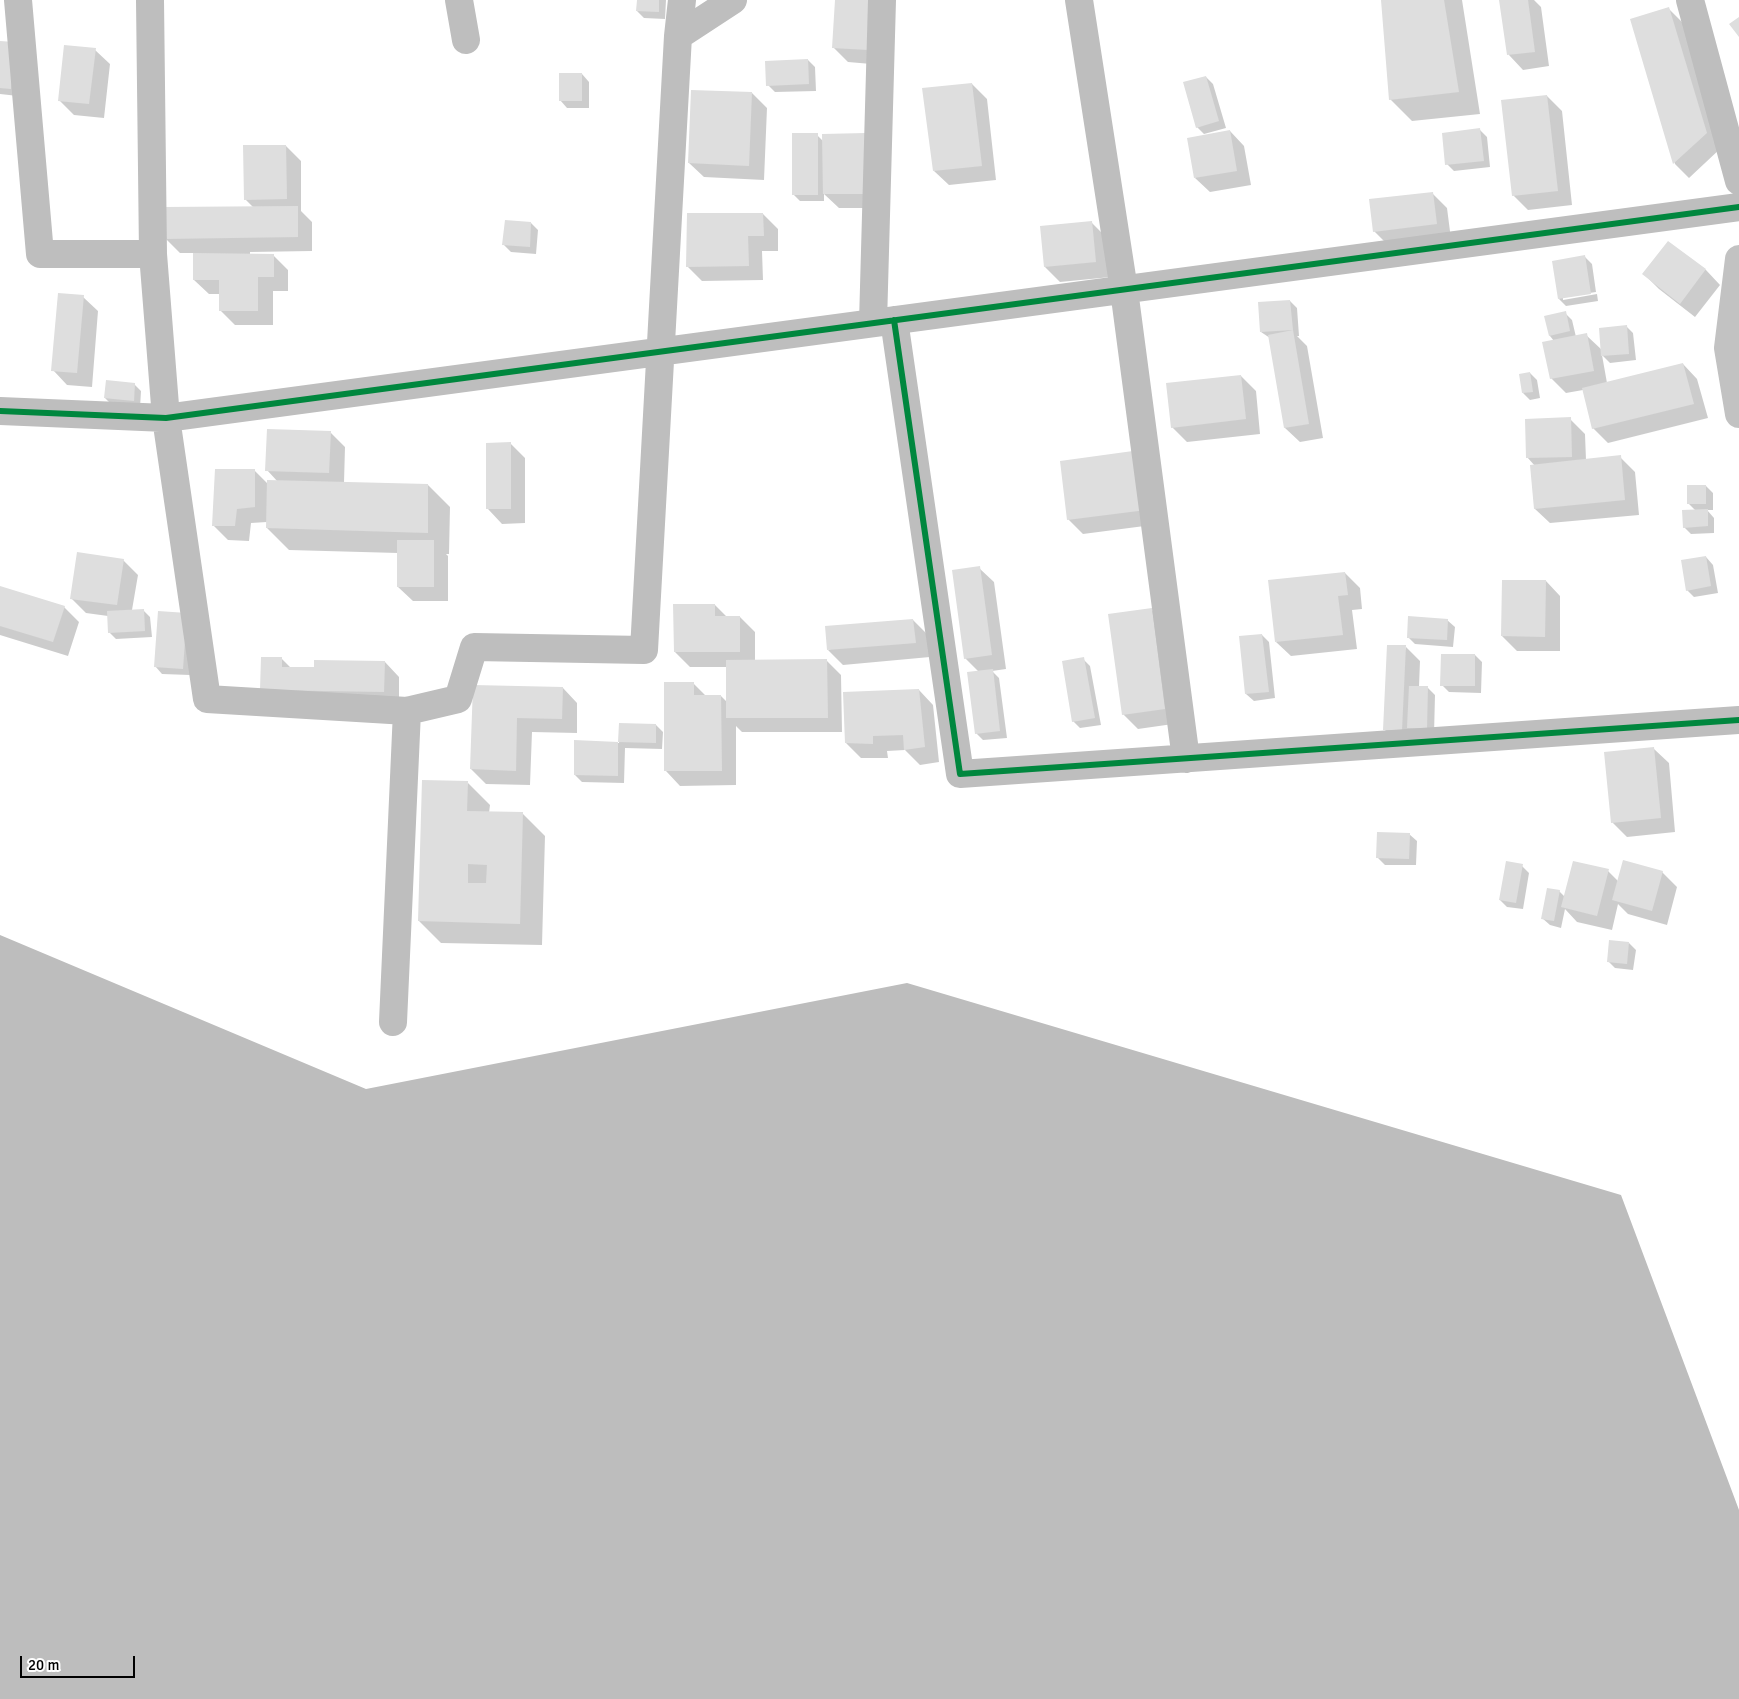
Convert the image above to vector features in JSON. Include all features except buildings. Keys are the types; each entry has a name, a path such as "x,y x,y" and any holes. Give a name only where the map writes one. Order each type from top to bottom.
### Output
{"street":[{"path":"18,0 40,254 153,254"},
{"path":"150,0 153,254 166,418 207,698 407,711 458,699 474,647 644,650 678,36 682,0"},
{"path":"459,0 466,40"},
{"path":"678,36 732,0"},
{"path":"882,0 884,321 960,774 1739,720"},
{"path":"1079,0 1124,290 1186,759"},
{"path":"1690,0 1739,182"},
{"path":"0,411 166,418 1739,207"},
{"path":"1739,259 1728,348 1739,414"},
{"path":"393,1022 407,711"}],"shaded area":[{"path":"0,935 366,1089 907,983 1621,1195 1739,1510 1739,1699 0,1699"}],"cycle path":[{"path":"0,411 166,418 1739,207"},
{"path":"894,320 960,774 1739,720"}]}
